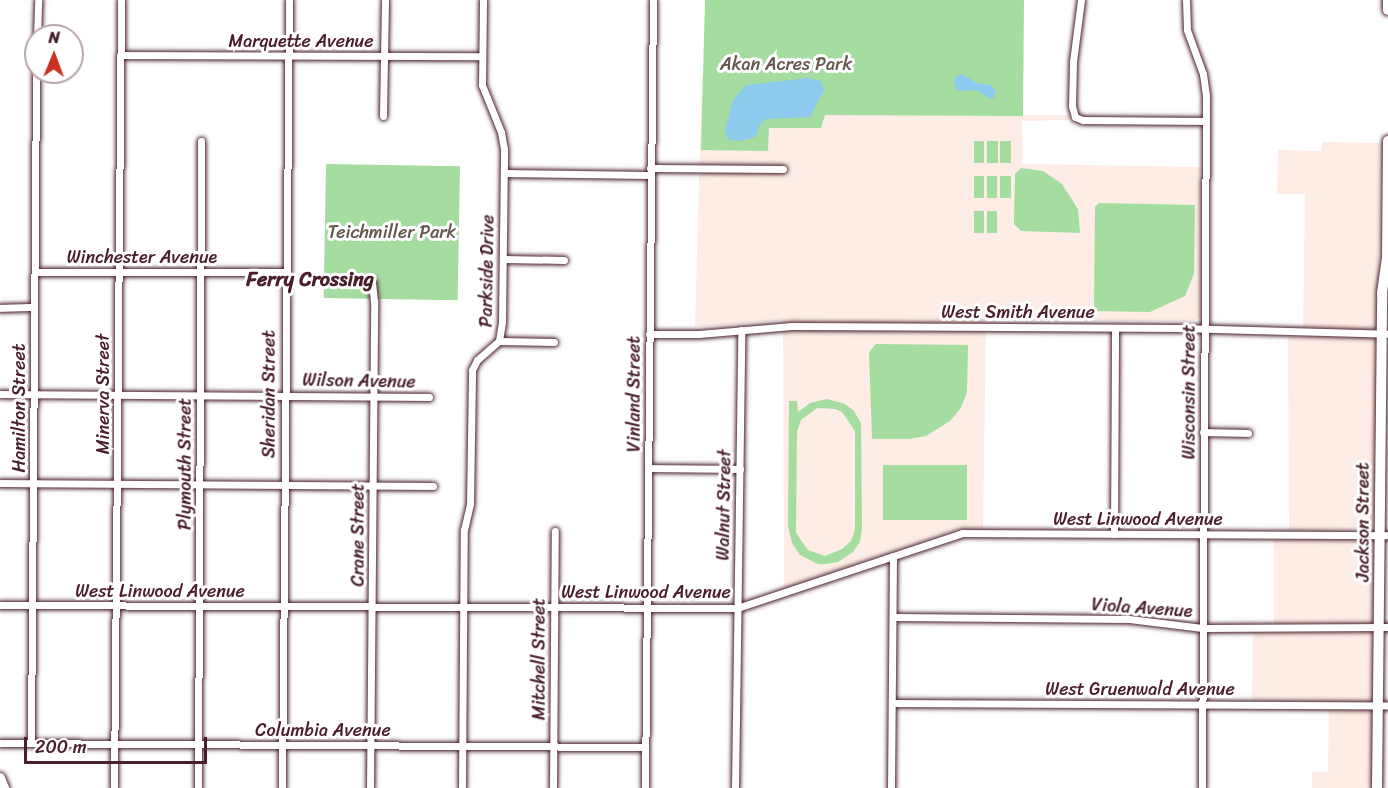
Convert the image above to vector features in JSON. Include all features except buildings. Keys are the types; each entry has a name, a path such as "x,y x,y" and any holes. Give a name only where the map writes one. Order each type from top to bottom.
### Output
{"main road":[{"path":"1388,0 1388,10"},
{"name":"Jackson Street","path":"1377,788 1383,706 1385,334 1382,280 1388,258 1388,141"},
{"path":"0,778 3,788"}],"street":[{"path":"37,24 38,0"},
{"name":"Minerva Street","path":"114,788 121,0"},
{"name":"Sheridan Street","path":"282,788 289,0"},
{"path":"383,116 385,0"},
{"name":"Parkside Drive","path":"462,788 464,530 470,504 472,370 477,360 498,341 502,329 503,137 484,92 481,56 483,0"},
{"name":"Vinland Street","path":"645,788 653,0"},
{"path":"1081,0 1073,62 1072,106 1075,117 1083,120 1206,121"},
{"name":"Wisconsin Street","path":"1186,0 1187,30 1206,87 1202,788"},
{"name":"Marquette Avenue","path":"120,55 481,56"},
{"name":"Hamilton Street","path":"31,743 36,84"},
{"name":"Plymouth Street","path":"198,788 201,141"},
{"path":"504,173 783,169"},
{"path":"503,259 564,260"},
{"name":"Winchester Avenue","path":"34,272 285,272"},
{"name":"Crane Street","path":"370,788 374,396 372,281"},
{"path":"0,308 34,307"},
{"name":"West Smith Avenue","path":"649,334 792,326 1204,329 1385,334"},
{"path":"1114,534 1115,328"},
{"name":"Walnut Street","path":"735,788 741,330"},
{"path":"498,341 554,342"},
{"name":"Wilson Avenue","path":"0,394 429,397"},
{"path":"1203,432 1248,433"},
{"path":"648,468 740,469"},
{"path":"0,483 433,486"},
{"name":"Mitchell Street","path":"553,788 555,531"},
{"name":"West Linwood Avenue","path":"0,605 737,608 962,533 1383,535"},
{"path":"891,788 893,556"},
{"name":"Viola Avenue","path":"893,617 1130,619 1202,628 1383,628"},
{"name":"West Gruenwald Avenue","path":"892,703 1383,706"},
{"name":"Columbia Avenue","path":"0,743 645,747"}],"shaded area":[{"path":"702,75 826,115 1068,115 1070,119 1067,120 1022,121 1023,164 1200,167 1200,318 1194,321 986,320 983,528 959,529 784,588 783,320 695,327"},
{"path":"1322,142 1379,143 1377,521 1375,527 1370,529 1289,530 1288,337 1303,337 1305,194 1277,194 1278,150 1321,151"},
{"path":"1368,539 1375,541 1374,788 1312,788 1312,772 1328,772 1329,701 1252,700 1253,632 1274,632 1274,540"}],"green space":[{"name":"Akan Acres Park","path":"705,0 1024,0 1023,116 825,115 821,128 769,128 768,151 701,150"},
{"path":"974,141 984,141 984,163 974,163"},
{"path":"987,141 998,141 998,163 987,163"},
{"path":"1000,141 1011,141 1011,163 1000,163"},
{"name":"Teichmiller Park","path":"326,164 460,166 458,300 324,298"},
{"path":"1021,168 1043,171 1062,184 1078,209 1080,233 1021,231 1014,224 1015,174"},
{"path":"974,176 984,176 984,198 974,198"},
{"path":"987,176 997,176 997,198 987,198"},
{"path":"1000,176 1011,176 1011,198 1000,198"},
{"path":"1099,203 1195,205 1194,274 1185,296 1150,312 1094,311 1095,207"},
{"path":"974,211 984,211 984,233 974,233"},
{"path":"987,211 997,211 997,233 987,233"},
{"path":"876,344 968,345 967,392 961,408 950,421 926,436 909,439 872,439 869,352"},
{"path":"827,399 845,404 854,411 861,423 862,527 860,542 853,552 838,562 826,564 818,564 800,555 792,543 788,526 789,401 797,401 798,412 810,403","holes":["817,408 835,409 842,412 855,431 855,530 851,541 842,549 825,556 808,550 796,533 797,432 801,420"]},
{"path":"883,465 967,465 967,520 883,520"}],"water":[{"path":"962,74 977,83 990,85 996,91 994,98 990,99 976,90 958,91 954,83 956,76"},
{"path":"808,78 821,81 824,90 810,117 766,119 760,125 755,137 741,141 728,140 725,129 733,100 746,85"}],"district":[{"name":"Ferry Crossing","path":"310,279"}]}
